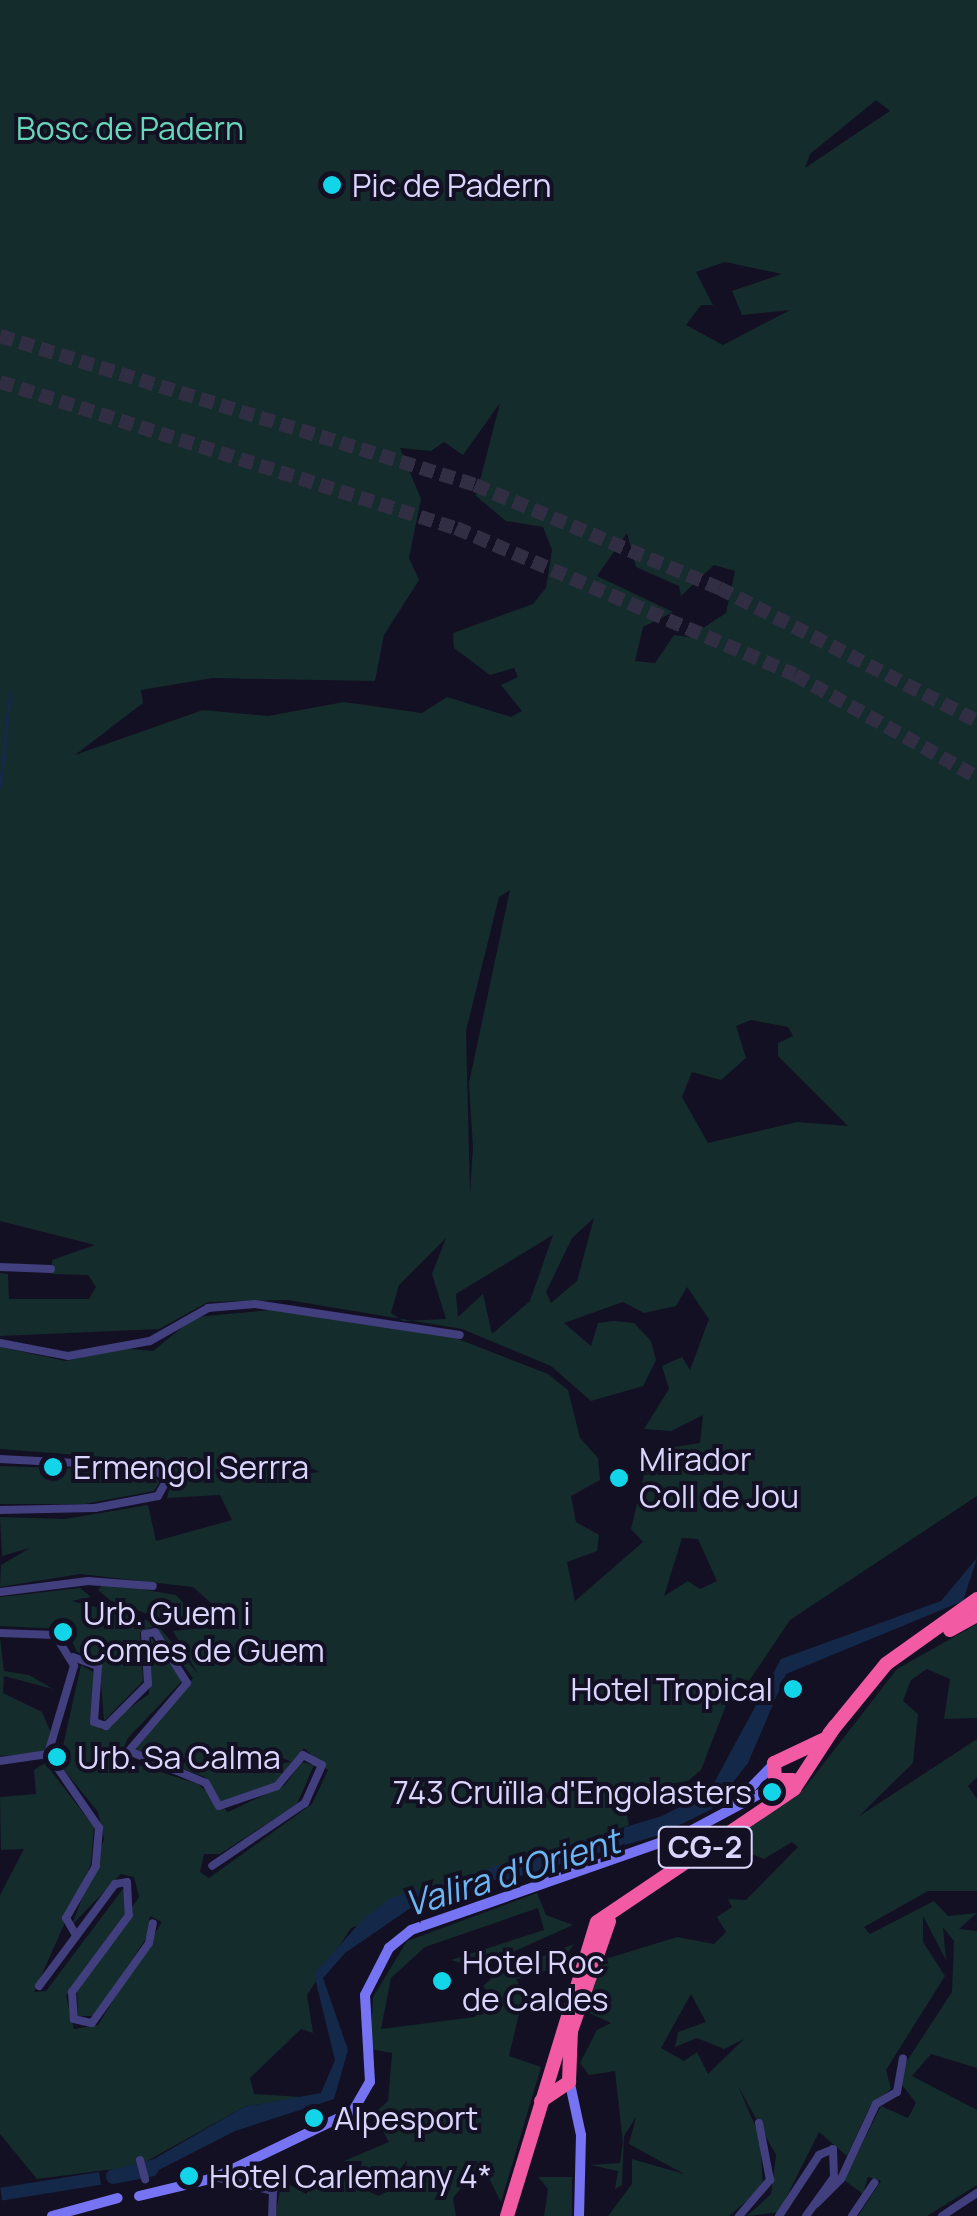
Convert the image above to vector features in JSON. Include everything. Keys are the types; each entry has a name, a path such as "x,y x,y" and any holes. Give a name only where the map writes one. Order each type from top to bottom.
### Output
{"highway":[{"name":"CG-2","path":"507,2216 537,2110 559,2079 600,1934 636,1898 785,1786 904,1652 977,1599"},
{"name":"CG-2","path":"904,1652 977,1616"},
{"path":"785,1786 835,1726"},
{"name":"CG-2","path":"785,1786 772,1766 825,1739"},
{"path":"785,1786 786,1758"}],"main road":[{"path":"728,1811 772,1766"},
{"path":"139,2196 215,2177 363,2101 370,2082 361,2009 398,1938 785,1786"},
{"path":"559,2079 578,2112 579,2216"},
{"path":"52,2216 118,2198"}],"street":[{"path":"0,1267 51,1268"},
{"path":"0,1343 68,1356 150,1342 208,1308 255,1304 460,1334"},
{"path":"0,1459 153,1466 167,1480 158,1496 96,1508 0,1510"},
{"path":"0,1592 88,1581 153,1586"},
{"path":"0,1633 55,1634 73,1657 98,1666 94,1722 106,1726 148,1684 145,1634 155,1632 187,1683 130,1751 206,1783 219,1806 277,1786 303,1755 322,1765 305,1803 212,1866"},
{"path":"73,1657 48,1754 100,1836 96,1866 66,1918 76,1934"},
{"path":"0,1761 48,1754"},
{"path":"39,1986 115,1884 131,1885 129,1916 72,1992 74,2019 88,2026 149,1943 153,1923"},
{"path":"806,2216 841,2179 876,2104 898,2092 903,2059"},
{"path":"739,2216 770,2180 760,2124"},
{"path":"779,2216 819,2155 833,2150 838,2166 816,2204"},
{"path":"140,2160 145,2179"},
{"path":"215,2177 273,2191 272,2216"},
{"path":"852,2216 874,2183"},
{"path":"942,2216 977,2192"}],"green space":[{"name":"Bosc de Padern","path":"0,0 977,0 977,1496 790,1620 749,1681 737,1677 701,1770 688,1781 622,1791 629,1825 351,1928 307,1995 313,2033 301,2029 250,2078 254,2094 302,2097 244,2107 138,2166 37,2179 0,2134 0,1895 24,1849 1,1850 0,1797 36,1794 34,1770 45,1763 94,1827 91,1864 34,1992 46,1991 125,1886 125,1913 66,1996 74,2029 98,2025 162,1922 150,1916 147,1937 94,2016 78,2016 77,1990 139,1897 134,1877 121,1874 72,1925 104,1839 98,1812 59,1764 81,1665 97,1674 90,1721 101,1729 149,1694 151,1637 183,1680 128,1738 114,1769 127,1771 129,1762 198,1784 228,1812 285,1785 302,1762 314,1765 297,1804 220,1854 204,1854 200,1872 209,1878 312,1804 328,1770 304,1748 275,1783 219,1802 205,1777 135,1751 193,1678 154,1626 140,1632 143,1681 104,1721 99,1658 77,1652 66,1629 0,1626 0,1597 80,1588 91,1597 72,1601 155,1622 198,1674 173,1631 212,1627 204,1622 211,1603 193,1587 80,1574 0,1587 1,1565 30,1548 2,1556 0,1517 65,1519 148,1505 156,1541 232,1520 220,1495 167,1498 173,1475 157,1461 0,1449 0,1347 66,1361 119,1348 153,1351 195,1317 271,1310 453,1337 548,1374 568,1390 580,1438 598,1458 600,1480 571,1496 576,1522 599,1535 597,1551 567,1562 575,1601 643,1542 631,1529 647,1462 661,1449 700,1443 703,1415 671,1431 644,1429 669,1389 662,1366 682,1357 690,1370 709,1319 687,1287 676,1306 644,1313 623,1302 564,1323 591,1346 598,1323 614,1321 634,1323 651,1341 656,1360 643,1386 591,1401 551,1366 462,1329 412,1321 446,1319 432,1274 446,1238 399,1285 391,1313 399,1319 288,1300 208,1302 159,1329 0,1336 0,1273 8,1274 9,1299 89,1299 96,1287 88,1275 52,1274 52,1260 95,1245 0,1221","holes":["876,100 890,111 805,168 810,154","725,262 782,274 732,291 742,315 790,310 723,345 686,325 701,305 713,305 696,272","500,403 476,496 506,521 543,527 552,550 546,588 533,604 453,633 454,648 490,675 514,668 518,677 501,685 522,711 511,717 447,697 422,713 344,702 268,716 203,710 75,755 143,703 141,690 213,678 375,681 384,635 419,580 409,558 421,499 400,448 431,451 444,442 463,455","627,533 636,567 679,586 681,596 714,565 735,571 726,613 689,637 674,635 655,663 635,661 643,627 673,612 597,576","510,890 469,1083 473,1148 470,1194 466,1031 499,897","751,1020 788,1027 793,1036 778,1043 778,1056 848,1126 797,1122 708,1143 682,1097 692,1072 721,1080 746,1058 736,1026","594,1218 577,1281 551,1303 546,1292 572,1238","553,1235 530,1301 492,1334 483,1294 458,1317 456,1294","682,1538 698,1539 717,1581 700,1589 688,1581 664,1596"]},
{"path":"0,1466 148,1471 160,1482 154,1491 85,1504 0,1504"},
{"path":"104,1583 176,1595 193,1614 165,1620 111,1601 98,1590"},
{"path":"977,1624 977,1718 944,1719 950,1679 927,1669 911,1680 903,1701 918,1714 913,1763 858,1817 977,1739 977,1777 968,1786 977,1799 977,1891 928,1891 864,1927 870,1934 934,1901 948,1916 977,1913 959,1929 977,1931 977,2068 931,2054 912,2076 977,2110 977,2185 927,2216 858,2216 881,2181 868,2177 863,2194 844,2180 881,2106 908,2118 916,2103 900,2082 903,2067 952,1992 954,1941 943,1927 946,1960 923,1916 923,1942 945,1976 886,2070 891,2089 870,2106 847,2156 819,2132 779,2212 747,2216 771,2194 776,2155 738,2086 760,2137 763,2187 729,2216 608,2216 632,2184 632,2159 684,2174 629,2144 636,2117 624,2136 622,2185 615,2189 618,2171 590,2165 620,2163 623,2143 615,2071 589,2075 580,2063 597,2030 611,2023 585,2011 602,1960 677,1937 714,1944 726,1932 717,1917 732,1907 728,1899 746,1900 798,1847 792,1842 764,1859 722,1842 800,1794 897,1669","holes":["691,1994 706,2022 678,2032 675,2047 697,2038 724,2049 744,2039 708,2074 697,2052 684,2061 661,2048"]},
{"path":"0,1637 4,1671 29,1675 53,1689 4,1676 3,1693 42,1712 52,1735 43,1753 0,1756"},
{"path":"537,1893 546,1915 573,1925 477,1968 451,1960 544,1930 538,1908 425,1947 391,1978 381,2029 475,2017 493,1999 483,1986 495,1975 574,1944 556,1968 516,1979 524,1993 509,2056 541,2067 501,2202 481,2162 453,2198 456,2216 275,2216 280,2191 249,2172 259,2167 306,2194 317,2178 328,2185 336,2175 378,2196 404,2184 407,2160 385,2189 358,2178 362,2161 344,2161 389,2142 374,2114 388,2101 392,2053 370,2049 373,1997 407,1941"},
{"path":"538,2177 572,2177 572,2216 544,2216 548,2189"}],"water":[{"name":"Valira d'Orient","path":"977,1558 963,1601 786,1674 748,1763 712,1809 659,1835 409,1909 345,1953 323,1978 348,2050 334,2099 235,2131 145,2177 122,2171 114,2183 112,2170 154,2159 244,2107 321,2093 335,2060 314,1974 365,1917 391,1898 662,1816 709,1792 781,1659 941,1601"},
{"path":"99,2172 101,2185 2,2200 0,2188"}],"waterway":[{"path":"0,787 10,694"},
{"name":"Valira d'Orient","path":"113,2176 150,2169"}],"tunnel":[{"path":"0,336 475,485 719,588 977,721"},
{"path":"0,382 456,528 795,675 977,777"}],"place":[{"name":"Pic de Padern","path":"332,185"},
{"name":"Ermengol Serrra","path":"53,1467"},
{"name":"Mirador Coll de Jou","path":"619,1478"},
{"name":"Urb. Guem i Comes de Guem","path":"63,1632"},
{"name":"Hotel Tropical","path":"793,1689"},
{"name":"Urb. Sa Calma","path":"57,1757"},
{"name":"743 Cruïlla d'Engolasters","path":"772,1792"},
{"name":"Hotel Roc de Caldes","path":"442,1981"},
{"name":"Alpesport","path":"314,2118"},
{"name":"Hotel Carlemany 4*","path":"189,2176"}]}
